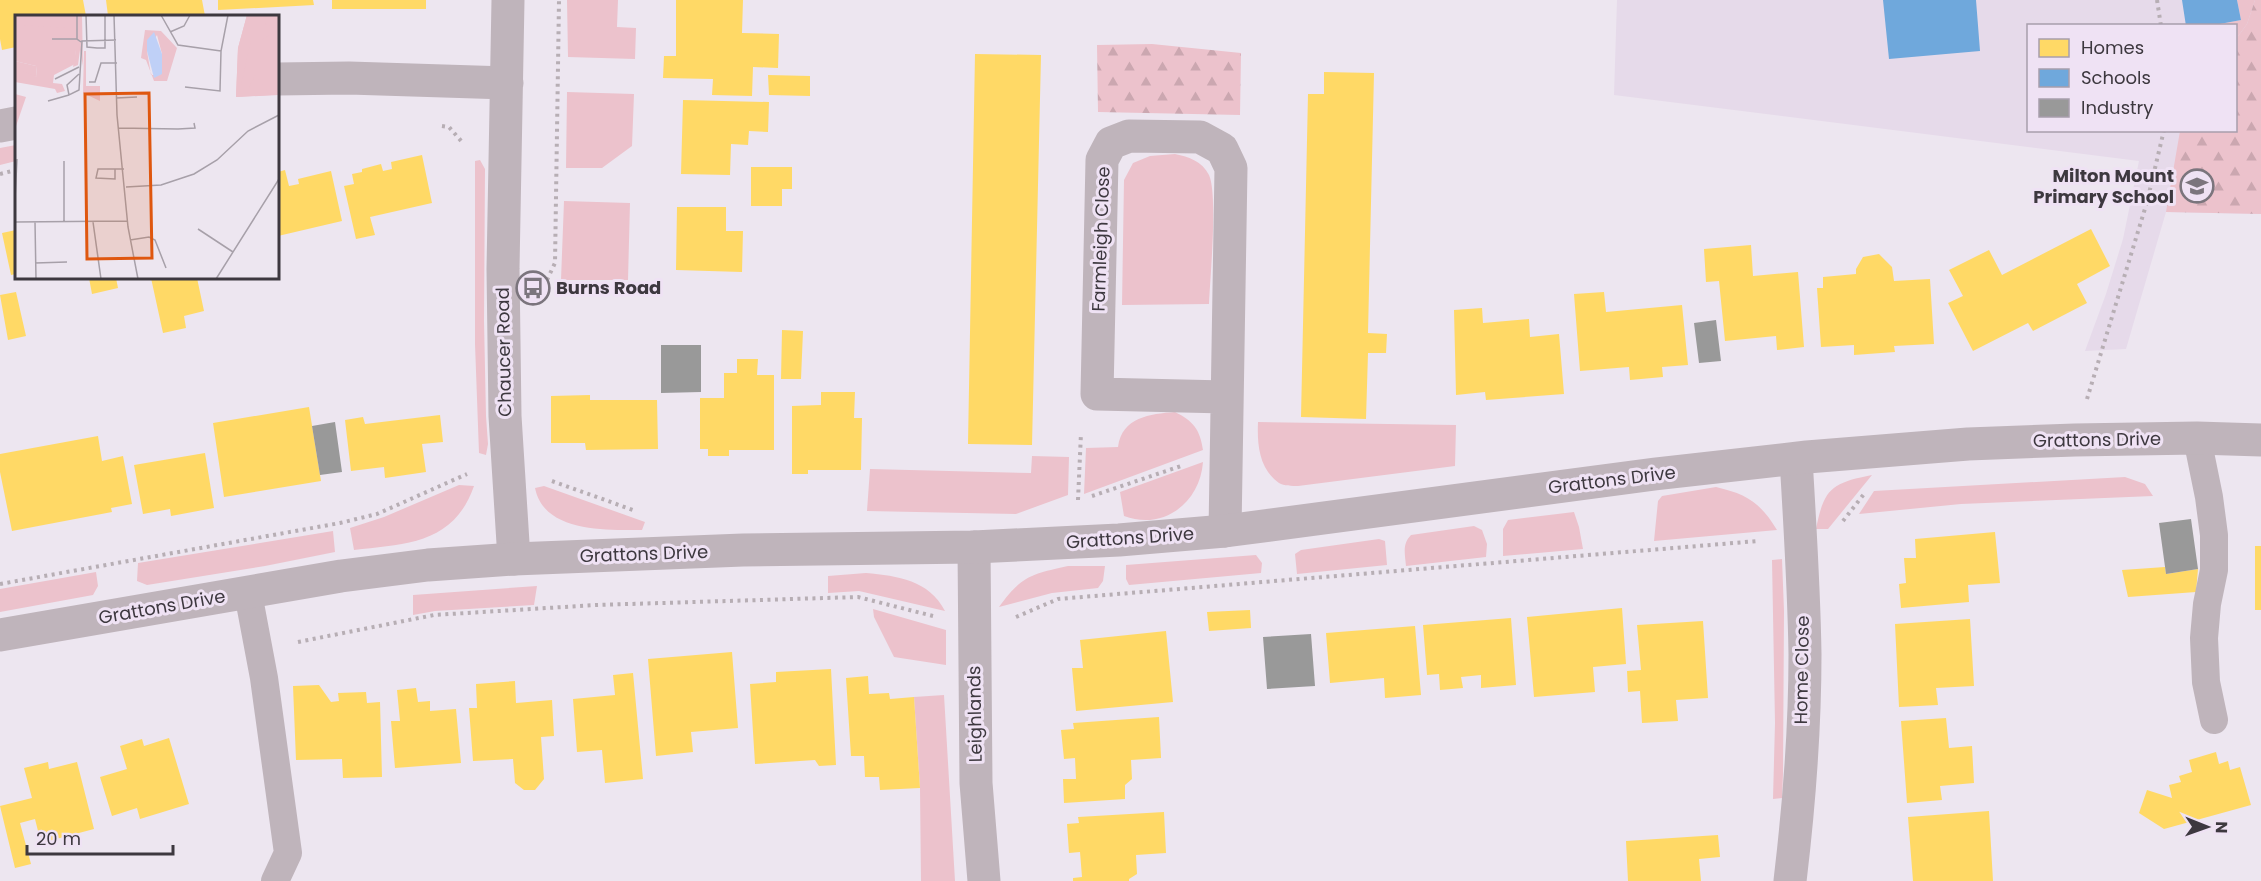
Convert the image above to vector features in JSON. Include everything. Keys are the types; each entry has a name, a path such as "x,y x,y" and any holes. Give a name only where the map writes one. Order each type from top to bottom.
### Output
{"street":[{"name":"Chaucer Road","path":"508,0 503,269 505,416 514,559"},
{"path":"279,79 350,78 507,83"},
{"path":"0,126 15,123"},
{"name":"Farmleigh Close","path":"1097,394 1102,160 1111,143 1129,136 1200,137 1222,149 1231,168 1225,531"},
{"path":"1097,394 1226,397"},
{"name":"Grattons Drive","path":"0,635 341,576 417,566 514,559 743,550 974,547 1119,540 1225,531 1654,474 1900,449 2075,440 2197,438 2261,440"},
{"name":"Home Close","path":"1791,881 1798,816 1805,655 1796,459"},
{"name":"Leighlands","path":"974,547 976,783 984,881"}],"lane":[{"path":"2197,438 2214,536 2214,570 2207,604 2204,638 2206,682 2214,720"},
{"path":"248,593 260,657 288,853 275,881"}],"path":[{"path":"545,283 555,263 559,0"},
{"path":"2157,0 2161,24"},
{"path":"440,125 449,127 469,150"},
{"path":"2075,440 2147,202 2164,132"},
{"path":"0,174 15,170"},
{"path":"1078,501 1083,394 1097,394"},
{"path":"1067,504 1181,466 1226,447"},
{"path":"260,657 290,644 434,615 596,605 858,597 974,627 1006,621 1059,598 1833,534 1900,449"},
{"path":"0,584 340,523 376,514 471,472 541,466 542,477 637,511"}],"shaded area":[{"name":"Milton Mount Primary School","path":"1617,0 2261,0 2261,214 2166,212 2126,349 2085,351 2123,239 2139,161 1614,95"}],"green space":[{"path":"567,0 618,0 617,27 636,28 635,59 568,57"},
{"path":"2237,0 2255,0 2247,24 2237,38 2237,24 2220,24 2241,20"},
{"path":"2255,0 2261,0 2261,214 2166,212 2180,132 2237,132 2237,38 2247,24"},
{"path":"1152,44 1241,53 1240,115 1098,112 1097,45"},
{"path":"567,92 634,94 632,146 602,168 566,168"},
{"path":"15,145 15,161 0,165 0,148"},
{"path":"1175,154 1190,158 1203,166 1212,185 1213,218 1209,304 1122,305 1124,180 1133,163 1150,156"},
{"path":"480,160 485,169 484,321 488,444 486,455 479,453 475,344 475,161"},
{"path":"564,201 630,203 628,280 561,280"},
{"path":"1175,412 1195,427 1203,450 1084,494 1086,448 1118,447 1125,429 1131,423 1147,416"},
{"path":"1258,422 1456,425 1455,466 1298,486 1283,485 1272,477 1263,463 1258,439"},
{"path":"1032,456 1069,457 1068,495 1016,514 867,511 870,469 1031,473"},
{"path":"1203,462 1195,490 1177,510 1152,520 1138,520 1124,516 1120,492"},
{"path":"1872,475 1828,529 1816,529 1822,504 1832,490 1847,481"},
{"path":"2125,477 2145,484 2153,496 1961,504 1859,514 1874,491"},
{"path":"459,485 474,486 465,505 454,520 441,530 426,538 410,542 354,550 350,528 384,517"},
{"path":"544,486 645,522 642,530 595,529 564,521 551,514 541,503 535,488"},
{"path":"1716,487 1744,496 1765,512 1777,530 1654,541 1658,501 1662,496"},
{"path":"1574,512 1583,549 1503,556 1503,529 1508,520"},
{"path":"1474,526 1482,530 1487,544 1486,557 1406,566 1405,546 1411,535"},
{"path":"333,531 335,552 147,585 137,581 138,563"},
{"path":"1379,539 1385,541 1387,565 1297,574 1295,554 1301,550"},
{"path":"1256,555 1262,563 1261,573 1129,585 1126,579 1126,565"},
{"path":"1782,559 1783,774 1782,798 1773,799 1775,723 1772,560"},
{"path":"1068,566 1105,566 1103,581 1098,588 1052,593 999,607 1014,589 1028,578 1045,571"},
{"path":"96,572 98,586 93,595 0,612 0,589"},
{"path":"866,573 901,578 921,586 930,592 945,611 859,591 828,593 828,576"},
{"path":"537,586 534,605 435,611 413,615 413,595"},
{"path":"873,609 946,630 946,665 894,657 874,617"},
{"path":"944,695 955,881 921,881 920,788 914,697"}],"building: Homes":[{"path":"0,0 83,0 86,15 15,15 15,47 2,50"},
{"path":"106,0 202,0 205,15 108,15"},
{"path":"218,0 313,0 314,5 218,10"},
{"path":"332,0 426,0 426,9 332,9"},
{"path":"676,0 743,0 742,33 779,34 778,68 753,67 752,96 712,95 713,79 663,78 664,56 676,56"},
{"path":"975,54 1041,55 1032,445 968,444"},
{"path":"1324,72 1374,73 1368,333 1387,334 1386,353 1368,353 1366,419 1301,417 1308,94 1324,94"},
{"path":"768,75 810,76 810,96 769,95"},
{"path":"683,100 769,102 768,132 749,131 748,145 731,144 730,175 681,174"},
{"path":"422,155 432,203 370,217 375,235 356,239 344,186 354,184 352,174 381,164 383,171 392,169 391,162"},
{"path":"751,167 792,167 792,189 782,189 782,206 751,206"},
{"path":"285,170 289,186 299,184 298,179 331,171 342,221 279,236 279,172"},
{"path":"677,207 726,207 726,231 743,231 742,272 676,270"},
{"path":"2091,229 2110,266 2077,284 2087,303 2033,331 2028,323 1973,351 1948,303 1963,296 1949,270 1989,250 2002,275"},
{"path":"15,230 15,274 11,275 2,233"},
{"path":"1751,245 1753,276 1798,272 1804,347 1777,350 1776,336 1725,341 1719,281 1706,282 1704,249"},
{"path":"1879,254 1892,267 1894,281 1930,279 1934,344 1894,346 1895,352 1854,355 1854,345 1821,347 1817,288 1823,288 1823,277 1856,274 1856,269 1863,257"},
{"path":"89,279 116,279 118,288 92,294"},
{"path":"151,279 197,279 204,311 184,316 186,328 163,333"},
{"path":"16,292 26,336 8,340 0,295"},
{"path":"1604,292 1606,312 1682,305 1688,365 1662,367 1663,377 1630,380 1629,367 1580,371 1574,294"},
{"path":"1482,308 1483,323 1529,319 1530,337 1559,334 1564,394 1486,400 1485,392 1456,395 1454,310"},
{"path":"782,330 803,331 801,379 781,379"},
{"path":"737,359 758,359 757,375 774,375 774,450 729,450 729,456 708,456 708,449 700,449 700,398 724,398 724,373 737,373"},
{"path":"821,392 855,392 854,418 862,418 861,470 808,470 808,474 792,474 792,406 821,405"},
{"path":"590,395 590,400 657,400 658,449 586,450 585,443 551,443 551,396"},
{"path":"309,407 321,481 224,497 213,423"},
{"path":"440,415 443,442 422,444 426,472 385,478 384,467 351,471 345,420 363,417 365,424"},
{"path":"98,436 102,461 123,456 132,504 111,508 112,512 12,531 0,472 0,454"},
{"path":"205,453 214,508 171,516 170,509 143,514 134,465"},
{"path":"1995,532 2000,583 1968,585 1969,602 1901,608 1899,584 1906,583 1904,558 1916,558 1915,539"},
{"path":"2255,546 2261,546 2261,610 2255,610"},
{"path":"2165,567 2166,574 2198,569 2196,592 2128,597 2122,570"},
{"path":"1622,608 1626,664 1593,667 1595,692 1534,697 1527,617"},
{"path":"1250,610 1251,628 1209,631 1207,612"},
{"path":"1511,618 1516,685 1481,688 1481,675 1461,677 1463,688 1440,690 1439,674 1427,675 1423,625"},
{"path":"1970,619 1974,686 1936,688 1938,705 1899,707 1895,624"},
{"path":"1703,621 1708,698 1676,700 1678,721 1642,723 1640,691 1628,692 1627,671 1641,670 1637,625"},
{"path":"1415,626 1421,695 1385,698 1384,678 1330,683 1326,633"},
{"path":"1166,631 1173,702 1076,711 1072,668 1083,668 1080,640"},
{"path":"732,652 738,728 691,732 693,752 656,756 648,659"},
{"path":"831,669 836,765 819,766 815,760 755,764 750,684 776,682 776,672"},
{"path":"633,673 643,779 605,783 602,750 577,752 573,699 615,695 613,675"},
{"path":"868,676 869,694 889,693 890,699 914,697 920,788 880,790 879,777 865,777 864,756 851,756 846,678"},
{"path":"515,681 516,703 552,700 554,736 541,737 544,779 535,790 524,790 515,783 513,759 473,761 469,708 477,708 476,684"},
{"path":"319,685 331,702 339,701 338,693 366,692 367,703 380,702 382,777 343,778 342,759 296,760 293,686"},
{"path":"416,688 418,702 430,701 430,711 456,709 461,763 395,768 391,721 400,721 397,690"},
{"path":"1159,717 1161,758 1131,760 1132,779 1125,785 1125,799 1064,803 1063,779 1076,779 1075,758 1064,759 1061,730 1074,729 1073,723"},
{"path":"1946,718 1949,748 1972,746 1974,783 1940,786 1942,800 1907,803 1901,721"},
{"path":"169,738 189,804 140,819 137,808 112,816 100,777 127,769 120,746 142,739 144,746"},
{"path":"2216,752 2219,764 2228,761 2230,770 2240,767 2251,805 2164,829 2139,813 2147,790 2172,798 2169,785 2181,782 2179,776 2192,772 2189,760"},
{"path":"48,762 49,769 77,762 94,829 41,843 35,819 20,823 31,864 15,868 0,806 32,798 24,768"},
{"path":"1989,811 1993,881 1913,881 1908,817"},
{"path":"1164,812 1166,853 1136,855 1137,874 1129,881 1073,881 1073,878 1082,877 1080,852 1069,853 1067,824 1079,823 1078,817"},
{"path":"1718,835 1720,857 1699,859 1701,881 1628,881 1626,841"}],"building: Schools":[{"path":"1883,0 1976,0 1980,51 1889,59"},
{"path":"2182,0 2237,0 2241,20 2220,24 2186,24"}],"building: Industry":[{"path":"1716,320 1721,361 1699,363 1694,323"},
{"path":"661,345 701,345 701,392 661,393"},
{"path":"335,422 342,472 320,475 312,426"},
{"path":"2191,519 2198,569 2166,574 2159,523"},
{"path":"1311,634 1315,686 1267,689 1263,637"}],"place":[{"name":"Milton Mount Primary School","path":"2197,186"},
{"name":"Burns Road","path":"533,288"}]}
